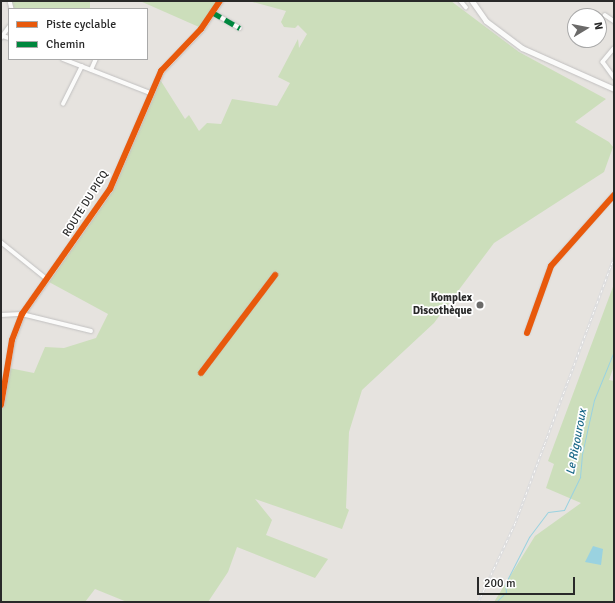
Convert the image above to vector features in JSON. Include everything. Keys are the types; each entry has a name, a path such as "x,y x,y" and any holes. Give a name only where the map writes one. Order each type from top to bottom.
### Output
{"street":[{"name":"ROUTE DU PICQ","path":"1,405 12,340 22,314 110,189 150,93 163,68 201,29 220,1"},
{"path":"461,1 466,7"},
{"path":"472,1 486,21 522,48 614,89"},
{"path":"212,12 240,28"},
{"path":"2,37 8,28"},
{"path":"614,49 603,62 614,78"},
{"path":"66,60 150,93"},
{"path":"91,70 96,60"},
{"path":"63,104 82,66"},
{"path":"527,333 551,266 614,194"},
{"path":"1,242 47,279"},
{"path":"202,373 275,275"},
{"path":"1,315 22,314 91,331"}],"green space":[{"path":"11,1 90,1 90,8 11,8"},
{"path":"140,1 217,1 199,27"},
{"path":"249,1 451,1 519,52 606,99 575,122 609,142 613,147 604,172 494,243 434,323 362,390 349,432 346,508 349,510 342,529 255,499 272,520 266,535 328,559 315,578 237,547 228,572 208,602 127,602 95,589 85,602 1,602 1,400 9,368 34,373 45,347 64,348 96,338 108,314 49,282 113,189 159,78 185,119 189,115 199,131 207,123 221,124 232,99 277,106 290,83 278,77 298,39 299,48 307,34 298,25 295,28 284,27 281,22 286,11"},
{"path":"614,284 614,366 609,380 614,381 614,602 494,602 535,536 581,503 546,488 554,464 548,461"}],"water":[{"path":"593,546 603,549 601,565 585,562"}],"waterway":[{"name":"Le Rigouroux","path":"496,602 506,592 505,584 529,537 548,512 564,510 580,477 582,454 594,400 614,351"}],"railway":[{"path":"478,602 515,523 614,257"}],"marked path":[{"path":"212,12 240,28"}],"cycle path":[{"path":"1,405 12,340 22,314 110,189 161,71 201,29 220,1"},
{"path":"527,333 551,266 614,195"},
{"path":"201,373 275,275"}],"place":[{"name":"Komplex Discothèque","path":"480,305"}]}
